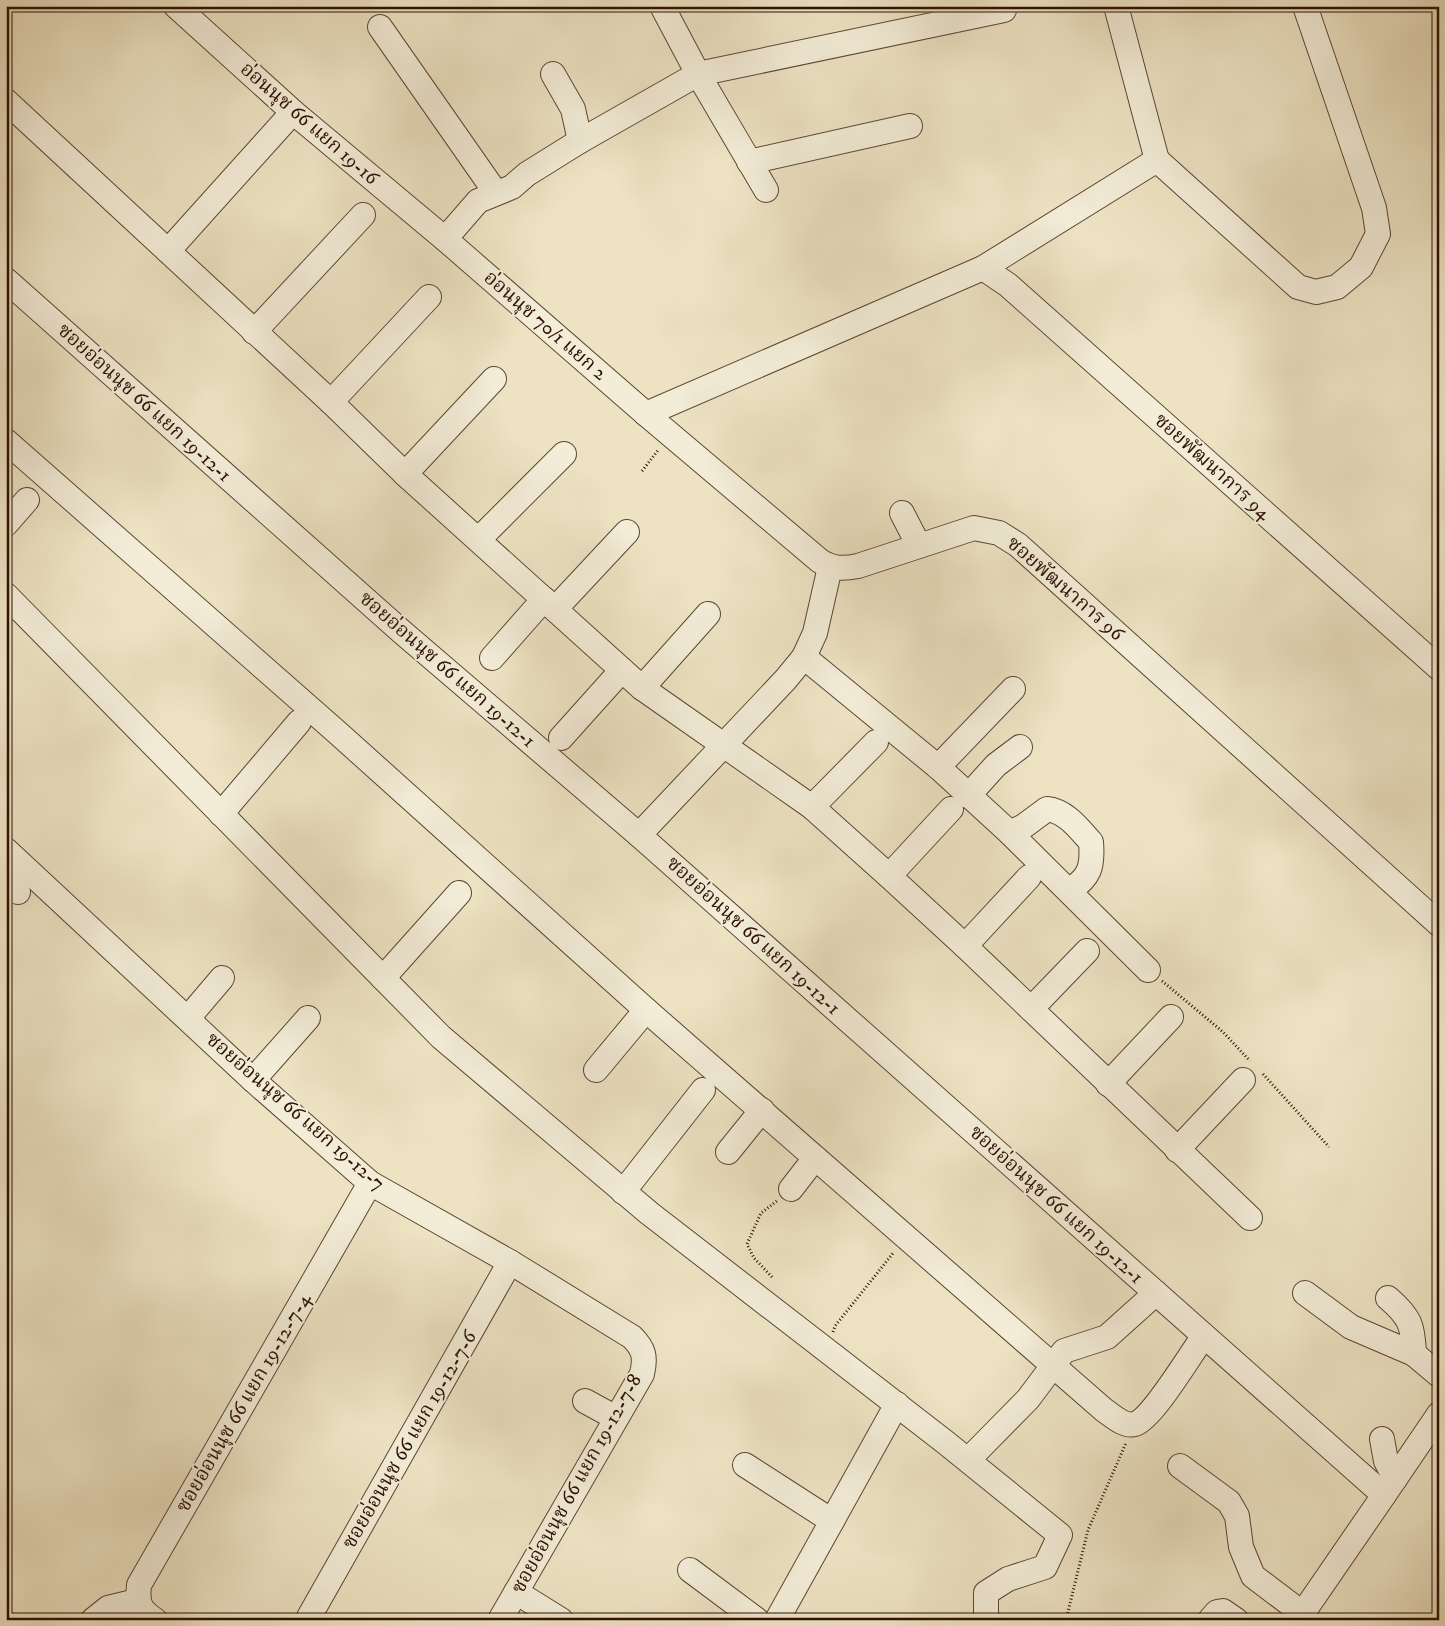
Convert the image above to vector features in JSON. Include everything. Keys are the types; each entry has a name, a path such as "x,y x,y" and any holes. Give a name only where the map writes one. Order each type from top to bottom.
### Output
{"street":[{"name":"อ่อนนุช 66 แยก 19-16","path":"176,6 293,112 445,239"},
{"path":"662,6 698,74 766,190"},
{"path":"1116,6 1157,160 1298,287 1316,292 1337,287 1360,267 1378,234 1374,208 1305,6"},
{"path":"445,239 478,201 512,187 526,174 580,141 698,74 1004,10"},
{"path":"380,27 496,193"},
{"path":"553,74 573,109 580,141"},
{"path":"6,101 331,402 405,474 642,688 812,807 889,876 1250,1218"},
{"path":"168,251 293,112"},
{"path":"749,162 910,126"},
{"path":"639,835 725,745 804,657 814,633 830,567 646,414 983,268 1157,160"},
{"path":"254,332 363,215"},
{"name":"อ่อนนุช 70/1 แยก 2","path":"445,239 646,414"},
{"name":"ซอยพัฒนาการ 94","path":"983,268 1008,285 1439,668"},
{"name":"ซอยอ่อนนุช 66 แยก 19-12-1","path":"6,280 402,632 639,835 1212,1342 1389,1487"},
{"path":"331,402 429,298"},
{"path":"405,474 494,380"},
{"path":"6,441 339,734 646,1010 1122,1423 1134,1424 1143,1419 1212,1342"},
{"path":"479,539 564,454"},
{"path":"6,524 27,500"},
{"path":"902,513 919,546"},
{"name":"ซอยพัฒนาการ 96","path":"830,567 842,569 858,566 974,528 999,533 1018,545 1439,924"},
{"path":"492,658 627,532"},
{"path":"6,595 441,1037 623,1192 897,1404 1060,1535 1045,1567 1008,1579 986,1593 986,1620"},
{"path":"642,688 708,614"},
{"path":"804,657 938,767 960,803 1010,832 1148,970"},
{"path":"561,738 622,670"},
{"path":"938,767 1013,689"},
{"path":"221,814 299,722"},
{"path":"812,807 876,742"},
{"path":"889,876 996,765 1020,747"},
{"path":"1010,832 1024,826 1047,809 1056,810 1064,815 1085,835 1091,842 1092,862 1090,871 1069,891"},
{"name":"ซอยอ่อนนุช 66 แยก 19-12-7","path":"6,850 253,1080 370,1183 510,1262 632,1337 641,1346"},
{"path":"965,946 1029,876"},
{"path":"383,978 459,893"},
{"path":"1031,1009 1087,951"},
{"path":"188,1018 222,978"},
{"path":"596,1070 646,1010"},
{"path":"1108,1084 1171,1017"},
{"path":"253,1080 308,1018"},
{"path":"1177,1150 1243,1080"},
{"path":"623,1192 703,1090"},
{"path":"728,1152 762,1110"},
{"path":"791,1189 816,1158"},
{"name":"ซอยอ่อนนุช 66 แยก 19-12-7-4","path":"137,1601 139,1585 370,1183"},
{"name":"ซอยอ่อนนุช 66 แยก 19-12-7-6","path":"309,1617 510,1262"},
{"path":"968,1460 1028,1399 1064,1351 1107,1337 1156,1293"},
{"path":"1305,1293 1351,1327 1414,1354 1439,1376"},
{"path":"1388,1298 1408,1318 1413,1331 1414,1354"},
{"name":"ซอยอ่อนนุช 66 แยก 19-12-7-8","path":"500,1620 642,1374 645,1360 641,1346"},
{"path":"585,1401 616,1418"},
{"path":"777,1620 897,1404"},
{"path":"1180,1466 1229,1502 1237,1516 1241,1547 1247,1557 1253,1576 1300,1617 1439,1414"},
{"path":"1382,1438 1389,1487"},
{"path":"745,1464 832,1521"},
{"path":"690,1570 757,1620"},
{"path":"516,1592 560,1620"},
{"path":"93,1620 108,1608 137,1601 140,1609 154,1619"},
{"path":"1210,1620 1217,1612 1223,1611 1236,1620"}],"path":[{"path":"642,471 671,435"},
{"path":"1148,970 1222,1032 1329,1146"},
{"path":"772,1278 754,1258 747,1244 761,1213 791,1189"},
{"path":"830,1341 835,1326 876,1273 893,1255 902,1232"},
{"path":"1066,1620 1088,1530 1134,1424"}]}
